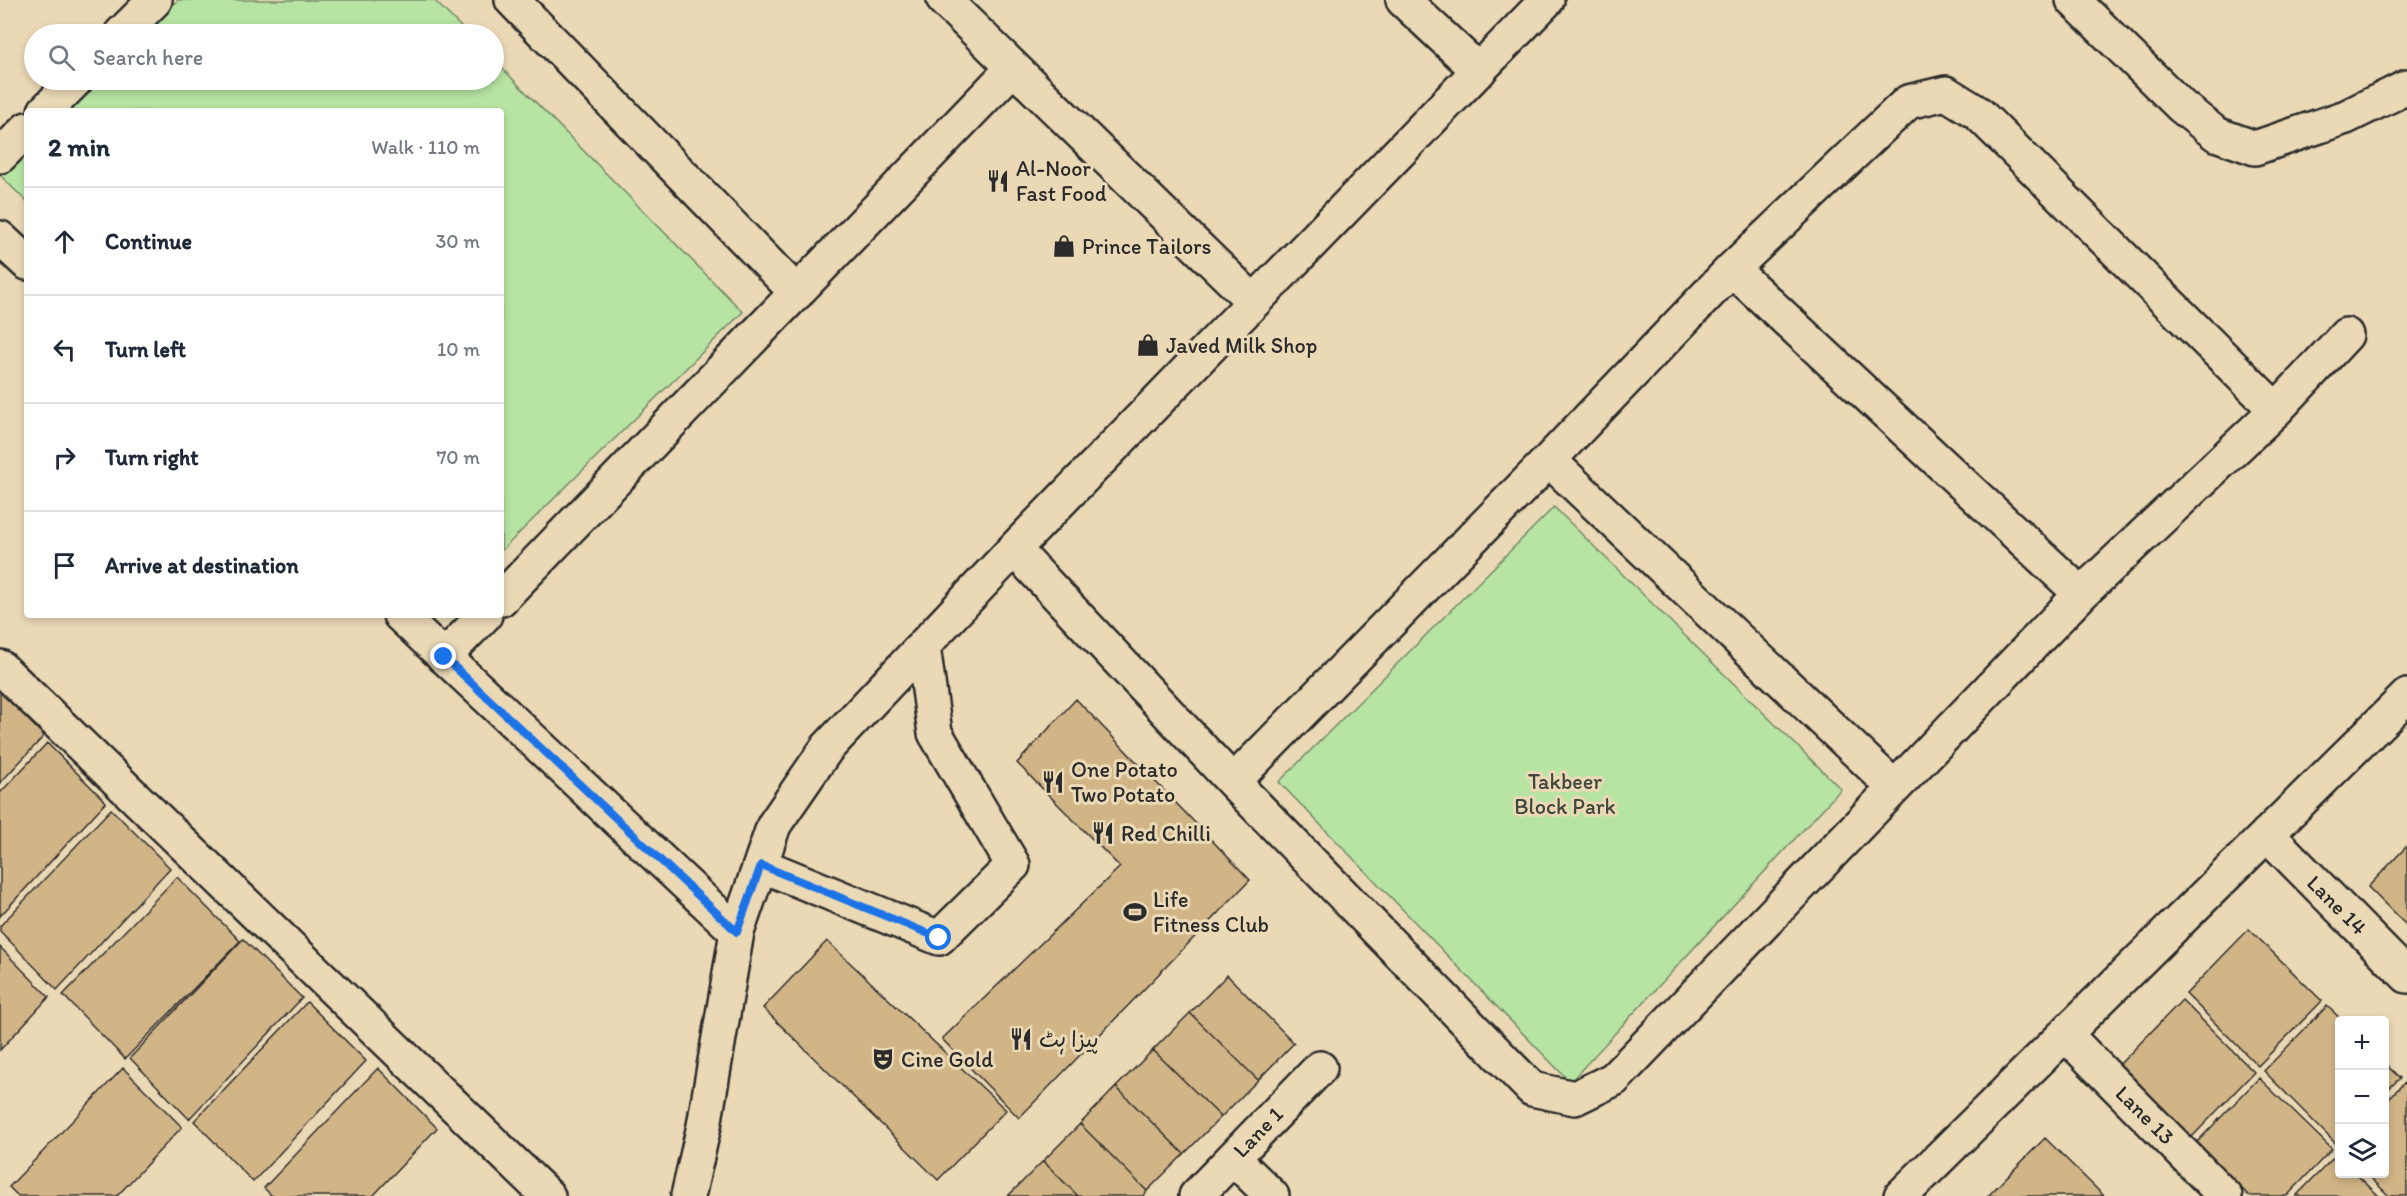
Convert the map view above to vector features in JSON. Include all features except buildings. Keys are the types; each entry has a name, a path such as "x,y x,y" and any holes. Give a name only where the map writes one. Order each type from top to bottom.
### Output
{"street":[{"path":"131,24 155,0"},
{"path":"512,0 797,293"},
{"path":"944,0 1254,302"},
{"path":"1403,0 1479,71"},
{"path":"688,1196 704,1126 737,932 774,825 827,748 1014,549 1547,0"},
{"path":"2073,0 2181,106 2216,134 2255,148 2346,117 2407,87"},
{"path":"504,596 1013,68"},
{"path":"48,108 66,90"},
{"path":"1233,782 1549,460 1732,269 1908,102 1946,93 1978,113 2276,411"},
{"path":"0,156 24,132"},
{"path":"0,238 24,260"},
{"path":"1732,269 2081,594"},
{"path":"1014,549 1233,782 1532,1089 1575,1098 1614,1079 2081,594 2276,411 2346,335"},
{"path":"1549,460 1894,787"},
{"path":"403,618 737,932"},
{"path":"444,657 482,618"},
{"path":"761,865 939,938 1014,865 935,733 922,646"},
{"path":"0,667 548,1196"},
{"path":"1901,1196 2407,696"},
{"name":"Lane 14","path":"2267,834 2407,976"},
{"name":"Lane 13","path":"2065,1034 2225,1196"},
{"name":"Lane 1","path":"1196,1196 1320,1068"},
{"path":"1233,1158 1272,1196"}],"green space":[{"path":"178,0 434,0 458,24 153,24"},
{"path":"504,70 743,312 504,548 504,108 69,108 88,90 504,90"},
{"path":"24,153 24,199 1,176"},
{"name":"Takbeer Block Park","path":"1554,507 1841,789 1570,1082 1279,782"}],"place":[{"name":"Al-Noor Fast Food","path":"998,181"},
{"name":"Prince Tailors","path":"1064,246"},
{"name":"Javed Milk Shop","path":"1148,345"},
{"name":"One Potato Two Potato","path":"1053,782"},
{"name":"Red Chilli","path":"1103,833"},
{"name":"Life Fitness Club","path":"1135,912"},
{"name":"پیزا ہٹ","path":"1021,1039"},
{"name":"Cine Gold","path":"883,1059"}],"route":[{"path":"444,657 737,932 761,865 939,938"}]}
